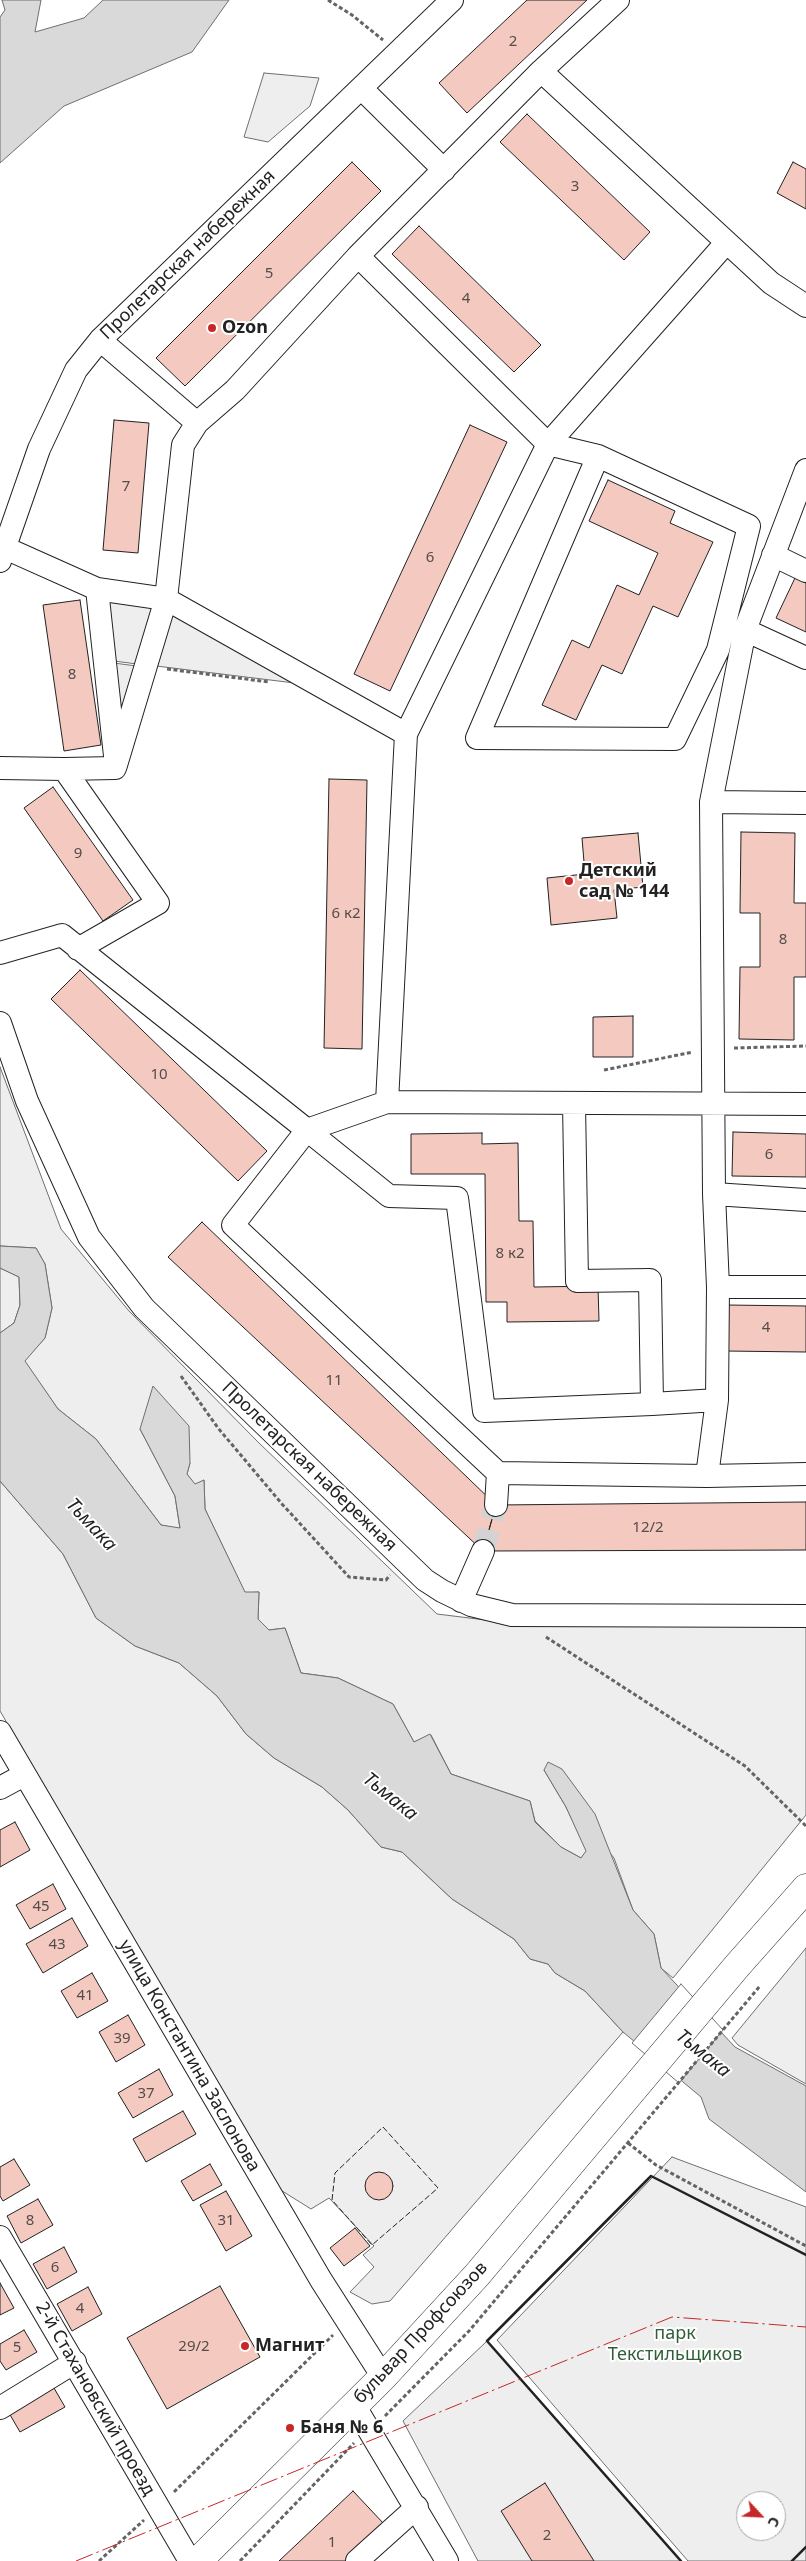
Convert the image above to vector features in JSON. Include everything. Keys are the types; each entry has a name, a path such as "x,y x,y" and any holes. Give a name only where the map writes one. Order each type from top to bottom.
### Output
{"main road":[{"name":"бульвар Профсоюзов","path":"198,2561 383,2377 477,2276 737,1966 806,1888"}],"street":[{"name":"Пролетарская набережная","path":"2,554 39,449 76,370 100,340 452,0"},
{"path":"0,768 114,768 166,600 183,445 196,423 235,390 358,256 541,71 618,0"},
{"path":"541,71 771,283 806,306"},
{"path":"361,88 444,170"},
{"path":"387,1102 406,734 548,444 726,243"},
{"path":"358,256 548,444 598,456 749,526 718,650 675,739 477,738 598,456"},
{"path":"100,340 196,423"},
{"path":"707,1476 717,1400 718,1287 714,1194 711,802 745,630 806,470"},
{"path":"2,554 97,590 166,600 406,734"},
{"path":"773,555 806,570"},
{"path":"97,590 116,765"},
{"path":"745,630 806,658"},
{"path":"64,769 158,903 78,949"},
{"path":"711,802 806,804"},
{"path":"0,953 62,935 390,1196 457,1198 484,1410 717,1400"},
{"name":"Пролетарская набережная","path":"0,1023 27,1101 89,1237 144,1308 417,1573 442,1592 481,1609 512,1615 806,1616"},
{"path":"806,1104 387,1102 307,1130 233,1225 498,1472 707,1476 806,1474"},
{"path":"574,1104 577,1281 650,1280 652,1404"},
{"path":"714,1194 806,1200"},
{"path":"718,1287 806,1286"},
{"path":"496,1506 498,1472"},
{"path":"461,1601 483,1551"},
{"name":"улица Константина Заслонова","path":"0,1732 321,2280 383,2377"},
{"path":"0,1788 24,1775"},
{"name":"2-й Стахановский проезд","path":"0,2237 190,2561"},
{"path":"0,2408 75,2362"},
{"path":"354,2405 447,2561"},
{"path":"358,2561 416,2507"}],"path":[{"path":"328,0 352,15 385,42"},
{"path":"146,666 273,683"},
{"path":"544,1635 745,1766 806,1826"},
{"path":"654,2112 760,1986"},
{"path":"628,2143 656,2164 806,2246"},
{"path":"98,2561 158,2508 348,2321"}],"green space":[{"path":"264,73 319,78 310,106 268,142 244,137"},
{"path":"98,591 164,601 145,665 106,660"},
{"path":"167,602 319,686 148,665"},
{"path":"106,662 144,667 117,754"},
{"path":"0,1067 61,1229 129,1311 258,1442 437,1614 510,1623 806,1627 806,1815 673,1978 661,1968 654,1934 633,1910 614,1858 544,1770 566,1807 587,1851 581,1858 561,1847 535,1821 530,1801 451,1774 431,1735 414,1742 393,1704 338,1678 301,1673 285,1628 269,1630 258,1619 259,1592 245,1593 205,1509 204,1480 195,1485 187,1474 190,1463 140,1429 175,1496 180,1529 161,1525 96,1439 58,1409 24,1361 45,1338 52,1308 45,1264 36,1248 0,1246"},
{"path":"0,1268 19,1277 20,1305 14,1323 0,1333"},
{"path":"0,1481 63,1554 96,1618 135,1646 179,1663 217,1696 246,1734 274,1758 322,1787 348,1810 381,1847 402,1852 452,1899 514,1939 530,1959 548,1964 555,1973 585,1991 623,2032 390,2301 372,2304 350,2292 374,2267 363,2255 374,2246 329,2198 311,2209 279,2189 0,1711"},
{"path":"806,1948 806,2084 738,2045 732,2038"},
{"name":"парк Текстильщиков","path":"672,2157 806,2207 806,2561 688,2561 497,2340"},
{"path":"487,2341 681,2561 478,2561 403,2421"}],"water":[{"path":"2,0 41,0 35,32 84,18 103,0 229,0 192,52 64,106 0,163 0,17 5,10"},
{"name":"Тьмака","path":"0,1246 36,1248 45,1264 52,1308 45,1338 25,1361 58,1409 96,1439 161,1525 180,1528 175,1496 140,1429 153,1386 189,1426 190,1463 187,1474 195,1484 204,1480 205,1509 245,1592 259,1592 258,1619 269,1630 285,1628 301,1673 338,1678 393,1704 414,1742 430,1734 451,1774 530,1801 535,1822 561,1847 581,1858 586,1851 566,1807 544,1770 548,1762 562,1769 595,1814 633,1910 654,1934 661,1968 735,2047 806,2086 806,2192 709,2119 701,2097 623,2032 585,1991 555,1973 548,1964 530,1959 514,1939 452,1899 402,1852 381,1847 348,1810 322,1787 274,1758 246,1734 217,1696 179,1663 135,1646 96,1618 63,1554 0,1481 0,1333 14,1323 20,1305 19,1277 0,1268"}],"pier":[{"path":"681,1984 723,2030 679,2083 632,2043"}],"building":[{"path":"527,0 587,0 467,113 439,83"},
{"path":"527,114 650,232 624,260 500,142"},
{"path":"352,162 381,191 185,386 156,358"},
{"path":"793,162 806,169 806,209 777,193"},
{"path":"419,226 541,345 514,372 392,254"},
{"path":"114,420 149,423 138,553 103,550"},
{"path":"470,425 507,442 390,691 354,674"},
{"path":"608,480 675,511 670,523 713,542 678,617 653,606 622,674 602,665 576,720 542,705 572,640 589,648 617,585 639,595 658,553 589,521"},
{"path":"795,578 806,583 806,632 776,618"},
{"path":"80,600 101,745 64,751 43,605"},
{"path":"329,779 367,780 362,1049 324,1048"},
{"path":"53,787 133,900 103,921 24,808"},
{"path":"741,832 795,833 794,903 806,903 806,977 794,977 794,1040 739,1039 740,967 760,967 760,913 740,913"},
{"path":"638,833 643,887 614,890 617,918 551,925 547,878 585,874 582,838"},
{"path":"80,970 267,1151 238,1181 51,999"},
{"path":"633,1016 633,1057 593,1057 593,1017"},
{"path":"733,1132 806,1134 806,1177 732,1176"},
{"path":"482,1133 482,1144 518,1143 519,1221 533,1221 534,1287 598,1286 599,1321 507,1322 507,1302 486,1302 485,1174 411,1174 411,1134"},
{"path":"202,1222 496,1505 483,1551 168,1257"},
{"path":"725,1305 806,1306 806,1352 725,1351"},
{"path":"806,1502 806,1550 483,1551 496,1505"},
{"path":"15,1822 30,1850 0,1867 0,1830"},
{"path":"53,1884 66,1909 30,1929 16,1905"},
{"path":"72,1918 88,1946 43,1973 26,1944"},
{"path":"92,1973 108,2001 77,2018 61,1991"},
{"path":"128,2015 145,2045 116,2062 99,2032"},
{"path":"159,2069 173,2095 133,2118 118,2093"},
{"path":"183,2111 196,2134 146,2162 133,2139"},
{"path":"14,2159 30,2185 3,2201 0,2196 0,2167"},
{"path":"210,2164 222,2185 193,2201 181,2181"},
{"path":"379,2172 389,2176 393,2186 389,2196 379,2200 369,2196 365,2186 369,2176"},
{"path":"226,2191 252,2236 226,2251 200,2205"},
{"path":"38,2199 53,2225 21,2243 7,2216"},
{"path":"355,2228 370,2246 344,2266 330,2248"},
{"path":"64,2247 77,2272 47,2289 33,2264"},
{"path":"0,2283 14,2308 0,2315"},
{"path":"220,2286 260,2357 167,2409 127,2338"},
{"path":"88,2287 102,2314 72,2331 57,2304"},
{"path":"24,2330 37,2352 6,2370 0,2361 0,2344"},
{"path":"54,2388 65,2407 20,2432 9,2413"},
{"path":"545,2483 594,2561 532,2561 501,2511"},
{"path":"353,2491 384,2524 346,2561 279,2561"}],"tunnel":[{"path":"483,1551 496,1505"}],"fence":[{"path":"383,2127 438,2188 372,2245 332,2200 335,2173 383,2127"}],"wall":[{"path":"681,2561 487,2341 651,2176 806,2255"},
{"path":"792,2561 806,2547"}],"power":[{"path":"76,2561 672,2317 806,2327"}],"place":[{"name":"Ozon","path":"212,328"},
{"name":"Детский сад № 144","path":"569,881"},
{"name":"Магнит","path":"245,2346"},
{"name":"Баня № 6","path":"290,2428"}]}
